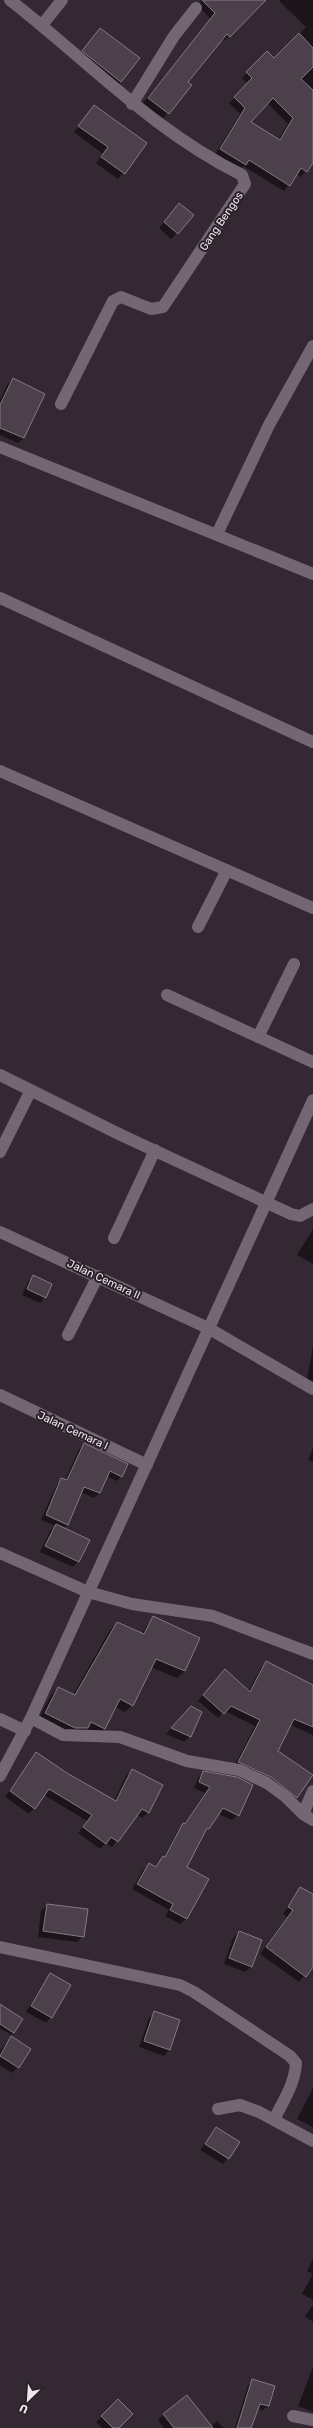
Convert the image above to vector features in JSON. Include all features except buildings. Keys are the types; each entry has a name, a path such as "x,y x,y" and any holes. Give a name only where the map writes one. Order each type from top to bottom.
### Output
{"street":[{"name":"Gang Bengos","path":"10,0 42,25 132,104 209,158 242,175 245,184 163,307 151,309 121,297 113,301 60,404"},
{"path":"42,25 62,0"},
{"path":"132,104 174,36 196,8"},
{"path":"217,534 269,425 313,346"},
{"path":"0,447 313,574"},
{"path":"0,598 313,742"},
{"path":"0,771 313,908"},
{"path":"198,927 227,870"},
{"path":"258,1037 294,964"},
{"path":"167,995 313,1062"},
{"path":"0,1075 291,1214 300,1216 313,1209"},
{"path":"0,1152 30,1090"},
{"path":"0,1776 31,1718 313,1100"},
{"path":"114,1238 155,1150"},
{"name":"Jalan Cemara II","path":"0,1232 208,1328 313,1389"},
{"path":"68,1335 98,1276"},
{"name":"Jalan Cemara I","path":"0,1395 147,1465"},
{"path":"0,1553 88,1592 132,1604 213,1616 313,1654"},
{"path":"31,1718 63,1735 120,1737 187,1761 239,1770 267,1783 286,1797 308,1817"},
{"path":"0,1719 24,1731"},
{"path":"308,1817 313,1791"},
{"path":"0,1947 168,1981 194,1992 285,2053 296,2063 295,2073 290,2088 274,2120"},
{"path":"218,2109 240,2105 274,2120 313,2141"},
{"path":"293,2416 313,2420"}]}
